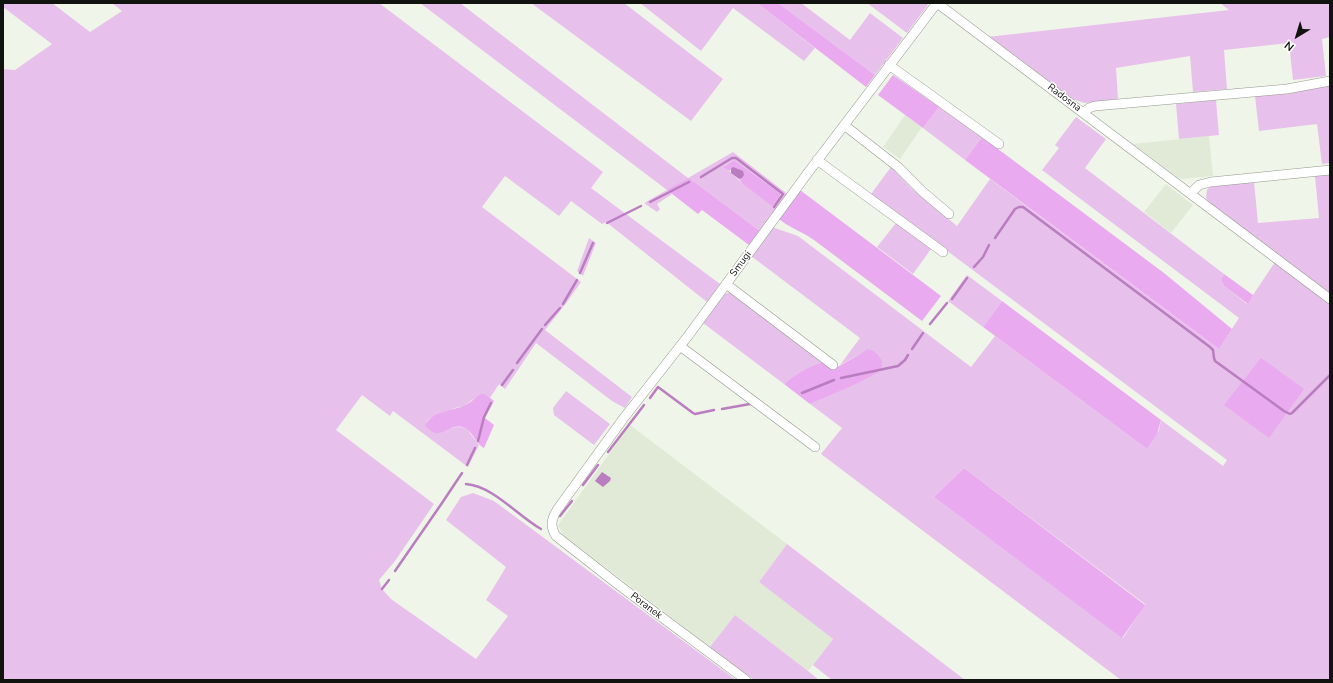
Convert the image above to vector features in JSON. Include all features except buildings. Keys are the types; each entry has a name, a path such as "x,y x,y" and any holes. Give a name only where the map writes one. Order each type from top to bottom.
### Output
{"street":[{"name":"Smugi","path":"551,527 553,516 557,510 628,413 680,346 817,160 937,3"},
{"name":"Radosna","path":"937,3 1330,299"},
{"path":"889,66 999,144"},
{"path":"1083,113 1089,108 1095,106 1287,88 1330,81"},
{"path":"844,125 898,167 922,192 949,214"},
{"path":"817,160 943,252"},
{"path":"1190,194 1199,185 1211,182 1330,170"},
{"path":"726,284 833,365"},
{"path":"680,346 815,447"},
{"name":"Poranek","path":"551,527 556,536 562,541 746,680"}],"shaded area":[{"path":"3,3 52,3 90,32 122,11 112,3 379,3 603,172 591,188 720,284 707,302 606,222 602,224 571,201 559,216 505,176 482,207 581,282 545,330 632,397 625,408 612,401 536,343 505,389 499,384 490,398 485,394 472,400 464,406 455,408 429,419 426,422 434,433 439,433 457,427 467,429 479,445 468,467 393,411 390,416 362,395 336,430 434,504 395,561 379,580 382,589 391,599 476,659 508,616 486,600 506,567 446,520 461,497 473,493 494,501 736,680 3,680 3,69 15,70 52,44 3,7"},
{"path":"420,3 460,3 688,178 733,152 787,195 760,231 689,178 667,191 672,194 657,204 660,209 657,212 644,203 667,190","holes":["734,160 781,194 781,196 742,183 724,166"]},
{"path":"531,3 624,3 723,79 691,121"},
{"path":"640,3 757,3 815,48 804,61 733,8 701,51"},
{"path":"757,3 778,3 875,75 866,87"},
{"path":"778,3 801,3 850,40 870,13 903,38 875,75"},
{"path":"867,3 927,3 928,5 907,33"},
{"path":"1220,3 1330,3 1330,37 1322,39 1326,76 1293,80 1289,43 1224,50 1227,89 1193,92 1190,56 1116,68 1118,99 1085,103 1069,98 987,37 1229,10"},
{"path":"893,75 939,107 923,128 878,95"},
{"path":"1330,85 1330,163 1322,164 1317,124 1259,131 1255,96"},
{"path":"1216,100 1219,135 1179,139 1176,104"},
{"path":"939,107 982,137 965,160 923,128"},
{"path":"905,115 922,127 900,159 883,147"},
{"path":"1076,117 1106,139 1085,168 1224,274 1221,280 1224,286 1247,304 1275,262 1330,303 1330,680 1121,680 821,454 842,428 810,404 867,378 866,349 862,353 840,365 860,338 751,256 772,227 798,236 971,367 995,336 1147,449 1159,430 1161,420 1223,466 1227,460 871,194 891,167 910,187 957,226 990,179 1219,349 1239,318 1042,170 1059,148 1055,145","holes":["964,468 1145,604 1123,638 934,497"]},
{"path":"1209,136 1213,176 1182,179 1177,177 1133,144"},
{"path":"982,137 1164,273 1232,329 1219,349 965,160"},
{"path":"734,160 781,194 772,206 742,183 739,179 742,178 731,169 730,171 723,167"},
{"path":"733,167 743,171 744,175 742,178 739,179 731,173 731,169"},
{"path":"1330,174 1330,295 1209,203 1206,198 1207,190 1211,186 1254,182 1258,223 1319,218 1315,176"},
{"path":"689,178 760,231 749,245 702,210 698,214 667,190"},
{"path":"1166,184 1193,205 1171,233 1144,212"},
{"path":"800,190 941,296 922,321 814,240 779,219"},
{"path":"896,223 931,249 913,274 877,247"},
{"path":"589,238 596,243 583,276 577,271"},
{"path":"1224,274 1253,295 1248,304 1224,286 1221,280"},
{"path":"967,275 1002,301 983,327 948,301"},
{"path":"732,293 823,362 802,371 784,384 703,323 723,295"},
{"path":"1002,301 1161,420 1157,434 1147,449 983,327"},
{"path":"866,349 872,350 882,361 882,366 877,373 810,404 784,384 802,371 823,362 834,369 862,353"},
{"path":"1261,358 1304,389 1269,438 1224,405"},
{"path":"566,391 610,424 594,445 554,415 553,408"},
{"path":"481,394 485,394 494,401 485,418 494,425 484,448 465,428 458,426 435,433 425,426 431,418 436,415 465,405"},
{"path":"630,425 787,544 759,582 833,639 808,671 735,615 710,647 563,535 558,525"},
{"path":"964,468 1145,605 1122,638 934,497"},
{"path":"602,472 611,478 610,481 603,487 595,481"},
{"path":"787,544 965,680 832,680 813,665 833,639 759,582"},
{"path":"735,615 819,680 754,680 710,647"}],"waterway":[{"path":"701,177 732,158 736,158 783,194 774,207"},
{"path":"650,202 689,182"},
{"path":"607,223 641,206"},
{"path":"995,238 1015,209 1023,207 1210,347 1213,350 1215,361 1290,414 1330,375"},
{"path":"580,273 593,243"},
{"path":"974,267 983,257 989,245"},
{"path":"952,299 967,278"},
{"path":"563,304 577,280"},
{"path":"930,324 947,303"},
{"path":"545,325 560,308"},
{"path":"517,363 542,329"},
{"path":"912,349 923,333"},
{"path":"841,378 898,366 908,355"},
{"path":"502,385 513,370"},
{"path":"802,393 834,380"},
{"path":"650,398 658,387 695,414 714,410"},
{"path":"478,441 484,417 491,403"},
{"path":"722,409 750,404"},
{"path":"608,452 644,405"},
{"path":"467,465 475,448"},
{"path":"583,485 598,465"},
{"path":"395,571 462,473"},
{"path":"466,484 486,490 505,502 541,529"},
{"path":"560,516 572,501"},
{"path":"382,589 389,580"}]}
